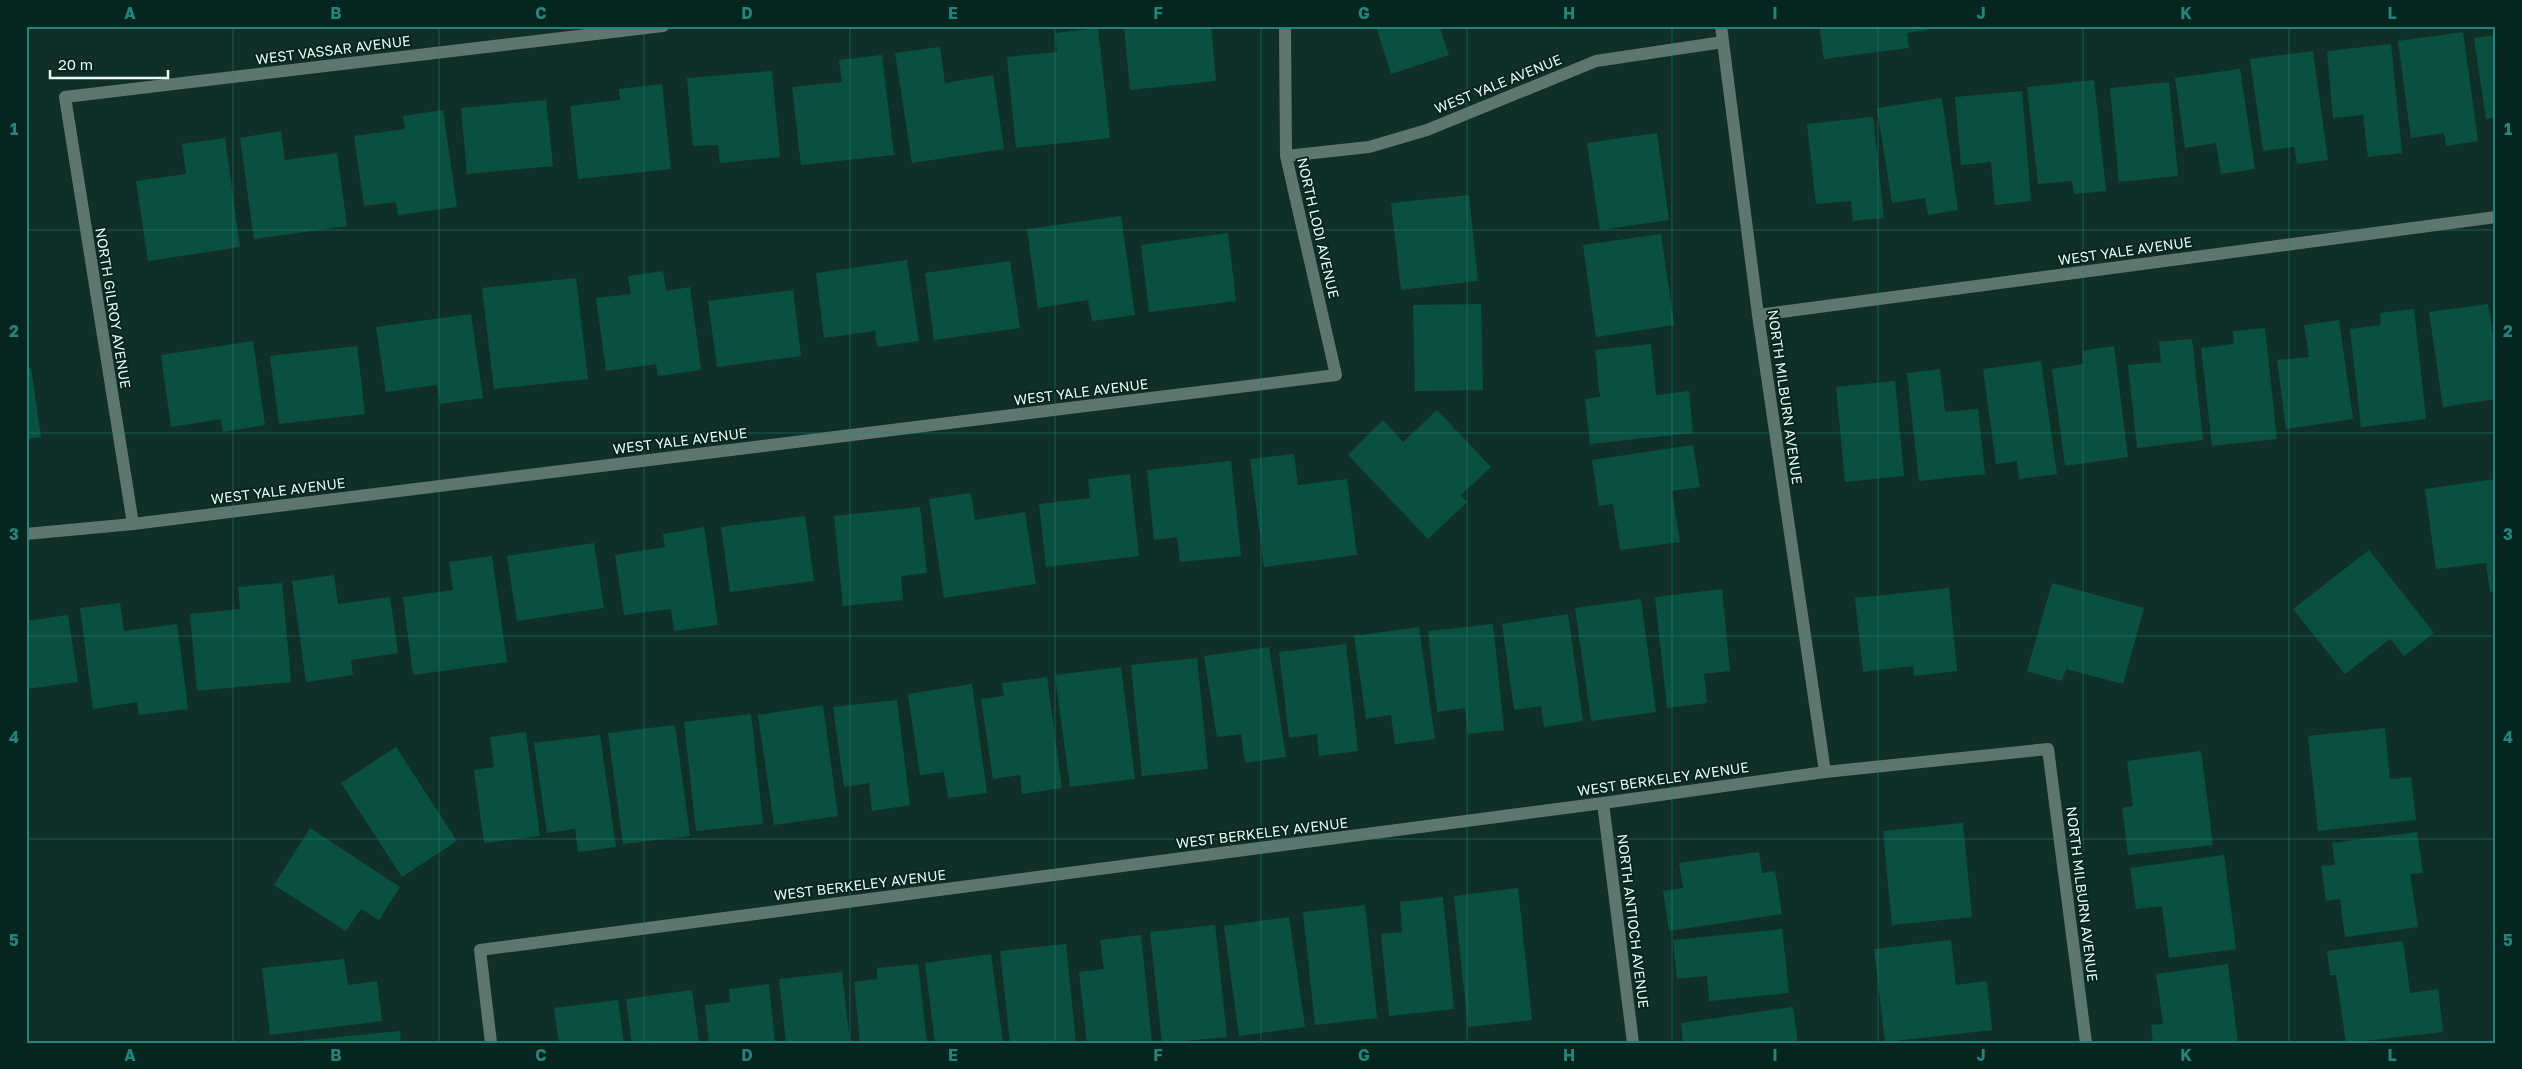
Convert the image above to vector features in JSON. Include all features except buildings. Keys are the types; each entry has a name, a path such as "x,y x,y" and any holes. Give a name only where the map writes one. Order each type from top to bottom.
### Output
{"street":[{"name":"WEST VASSAR AVENUE","path":"65,97 664,26"},
{"name":"NORTH LODI AVENUE","path":"1286,26 1286,156 1336,375"},
{"name":"NORTH MILBURN AVENUE","path":"1721,26 1758,316 1825,772"},
{"name":"WEST YALE AVENUE","path":"1286,156 1369,146 1427,130 1596,61 1723,42"},
{"name":"NORTH GILROY AVENUE","path":"65,97 132,524"},
{"name":"WEST YALE AVENUE","path":"1758,316 2496,217"},
{"name":"WEST YALE AVENUE","path":"26,534 132,524 1336,375"},
{"name":"NORTH MILBURN AVENUE","path":"2048,749 2086,1043"},
{"name":"WEST BERKELEY AVENUE","path":"491,1043 480,950 1603,803 1825,772 2048,749"},
{"name":"NORTH ANTIOCH AVENUE","path":"1603,803 1633,1043"}]}
